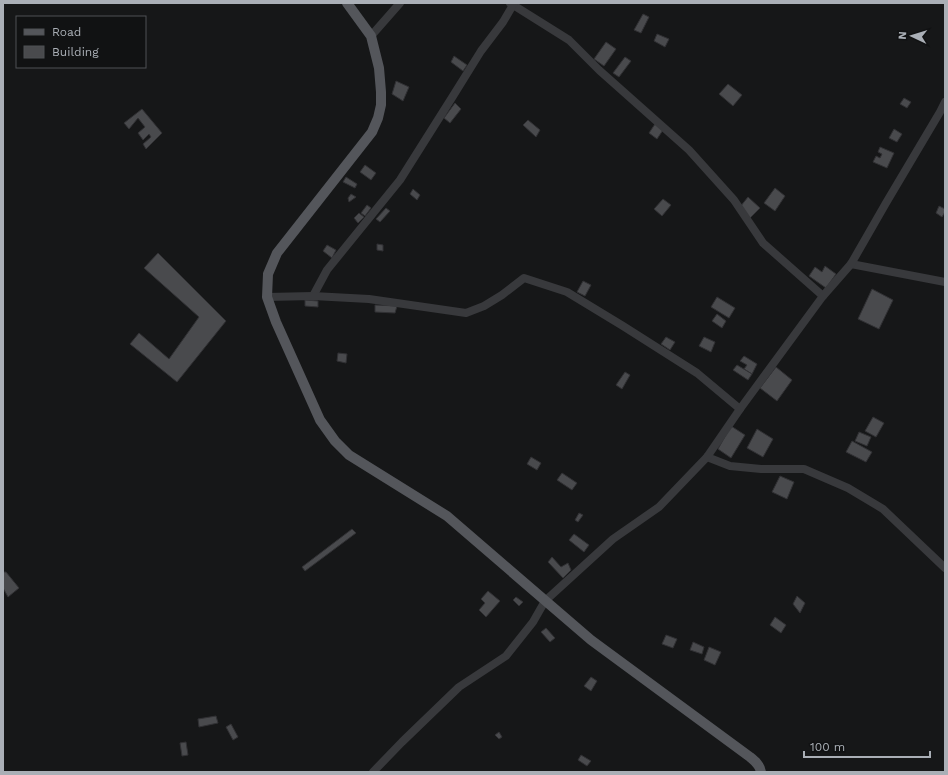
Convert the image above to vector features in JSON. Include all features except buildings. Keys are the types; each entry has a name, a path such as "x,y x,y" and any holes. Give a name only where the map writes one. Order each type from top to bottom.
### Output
{"main road":[{"path":"347,3 371,36 379,68 381,105 378,118 372,132 277,253 268,274 267,297 276,322 320,420 335,441 349,455 447,516 591,640 750,757 757,763 761,769 761,772"}],"street":[{"path":"371,36 400,3"},
{"path":"313,296 327,270 400,180 481,51 503,22 512,4 569,40 599,70 690,150 734,200 763,243 823,296"},
{"path":"373,772 459,687 506,656 533,622 545,601 613,539 659,507 707,457 740,409 823,296 851,264 945,102"},
{"path":"851,264 945,282"},
{"path":"267,297 313,296 370,299 466,314 484,306 502,295 524,278 567,292 697,373 740,409"},
{"path":"707,457 730,466 804,469 848,488 883,510 945,568"}]}
